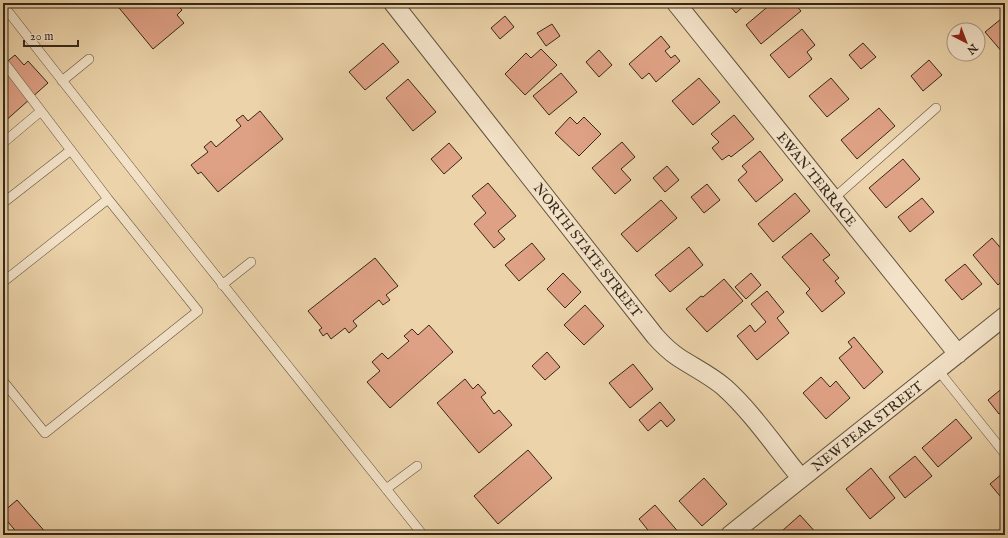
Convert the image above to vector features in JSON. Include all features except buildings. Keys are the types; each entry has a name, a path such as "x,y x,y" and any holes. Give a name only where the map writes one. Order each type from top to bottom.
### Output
{"street":[{"name":"NORTH STATE STREET","path":"393,3 655,336 677,357 705,373 741,403 801,478"},
{"name":"EWAN TERRACE","path":"676,3 958,354"},
{"name":"NEW PEAR STREET","path":"734,534 801,478 1005,316"}],"lane":[{"path":"3,5 222,285 423,535"},
{"path":"62,81 89,59"},
{"path":"3,64 6,65 108,199 198,311 45,434 3,381"},
{"path":"833,199 936,108"},
{"path":"3,143 41,112"},
{"path":"3,203 71,150"},
{"path":"3,282 108,199"},
{"path":"222,285 251,262"},
{"path":"938,370 1005,454"},
{"path":"386,489 417,466"}]}
